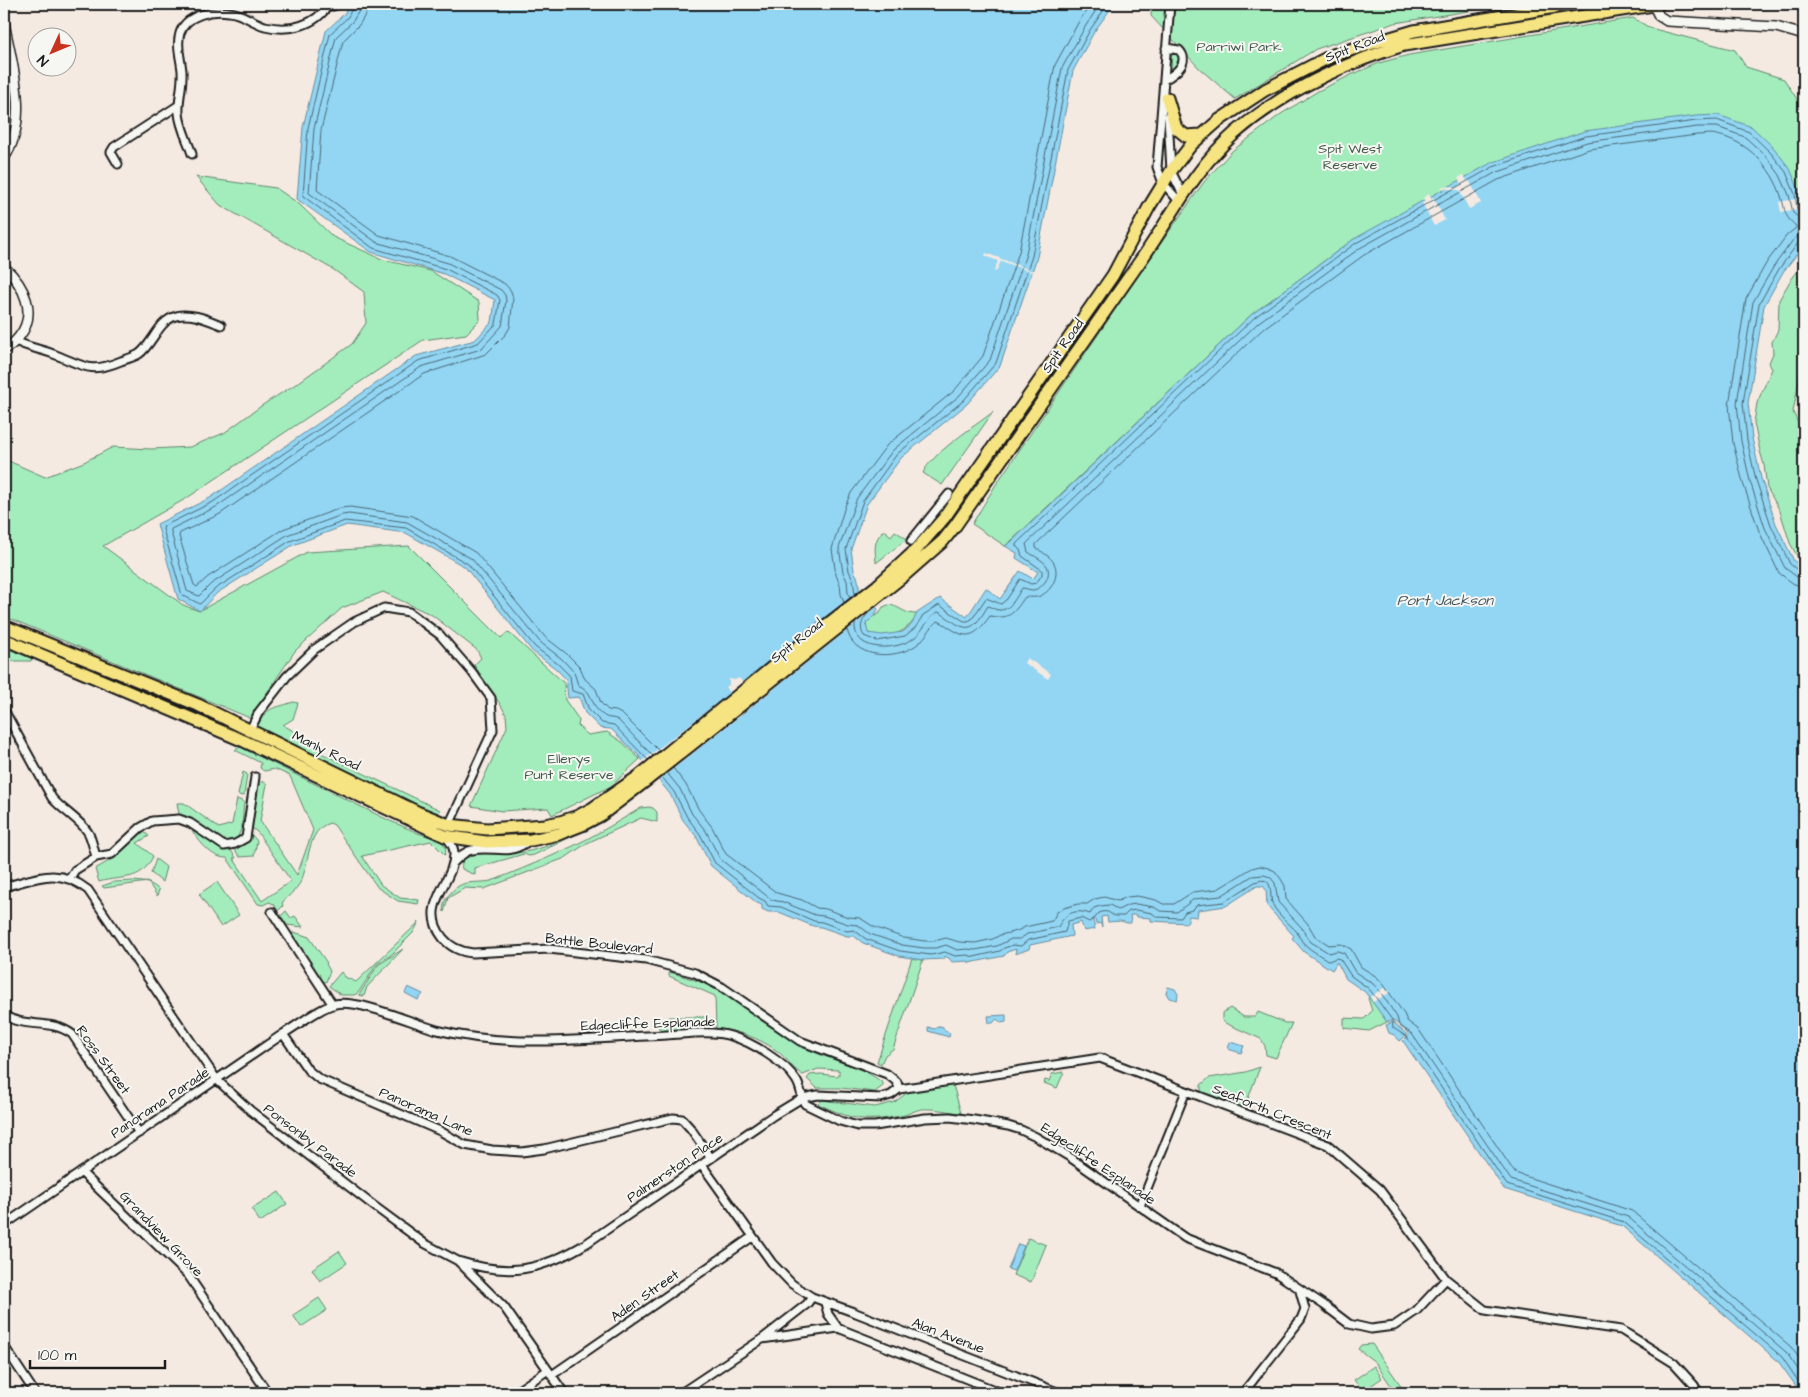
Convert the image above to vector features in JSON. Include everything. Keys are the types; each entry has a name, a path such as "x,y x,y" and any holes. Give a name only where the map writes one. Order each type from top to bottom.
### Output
{"highway":[{"name":"Spit Road","path":"880,590 932,533 972,479 1113,275 1163,183 1187,149 1201,135 1243,104 1285,79 1333,55 1414,31 1573,4"},
{"name":"Spit Road","path":"547,837 582,825 601,815 768,671 921,561 955,526 1147,252 1203,166 1218,149 1257,115 1297,89 1350,64 1410,43 1659,4"},
{"path":"1167,98 1176,128 1186,136 1201,135"},
{"name":"Manly Road","path":"4,626 198,705 247,735 445,836 486,842 530,840 547,837"},
{"name":"Manly Road","path":"4,639 247,735 449,825 486,829 535,826 560,822 578,816 640,780"}],"street":[{"path":"192,154 182,125 179,105 182,79 179,41 183,28 190,20 212,12 230,12 265,26 292,28 306,24 324,11 329,4 334,6 340,4"},
{"path":"1170,4 1157,167 1163,183 1181,198"},
{"path":"1653,4 1659,16 1668,21 1776,27 1804,35"},
{"path":"4,23 13,70 18,111 15,134 4,158"},
{"path":"1164,82 1180,68 1184,59 1183,53 1179,50 1166,48"},
{"path":"1164,82 1167,98 1171,171 1181,198"},
{"path":"118,164 111,152 114,146 179,105"},
{"path":"4,267 23,289 29,314 27,322 16,341 4,349"},
{"path":"16,341 24,346 55,354 71,363 92,368 103,368 140,353 163,324 178,315 192,315 221,325"},
{"path":"911,541 949,494"},
{"path":"247,735 259,712 287,676 315,649 354,622 384,608 409,612 440,635 472,672 491,698 493,730 449,825"},
{"path":"4,710 52,798 61,809 84,827 89,834 96,857"},
{"path":"4,887 43,876 56,875 70,878 75,870 96,857 112,854 140,828 152,821 179,819 190,823 224,846 235,844 246,838 255,777"},
{"path":"445,836 453,848 453,863"},
{"path":"453,863 464,853 472,850 520,848 530,840"},
{"name":"Battle Boulevard","path":"453,863 437,898 433,915 439,934 454,948 463,952 473,953 549,949 646,960 695,973 722,987 800,1041 887,1074 898,1085"},
{"name":"Ponsonby Parade","path":"70,878 88,890 217,1080 251,1111 374,1206 424,1243 458,1261 498,1301 564,1393"},
{"path":"272,912 333,1005"},
{"name":"Edgecliffe Esplanade","path":"333,1005 346,1003 384,1012 437,1030 476,1038 546,1040 700,1034 730,1035 775,1059 795,1078 805,1104 819,1112 858,1126 875,1126 925,1118 950,1118 1008,1126 1036,1137 1053,1146 1185,1238 1276,1273 1349,1324 1372,1329 1394,1326 1416,1311 1446,1279"},
{"name":"Panorama Parade","path":"4,1225 283,1034 333,1005"},
{"name":"Ross Street","path":"4,1015 16,1021 51,1024 72,1034 139,1133"},
{"name":"Panorama Lane","path":"283,1034 308,1070 319,1080 440,1131 465,1144 492,1150 522,1152 544,1149 673,1118 682,1119 691,1128 711,1158"},
{"name":"Seaforth Crescent","path":"898,1085 1100,1058 1328,1145 1380,1190 1446,1279 1485,1310 1621,1330 1674,1363 1699,1393"},
{"name":"Palmerston Place","path":"458,1261 486,1269 502,1270 522,1269 552,1262 587,1243 774,1115 802,1098 818,1095 881,1098 891,1095 898,1085"},
{"path":"1140,1206 1186,1091"},
{"name":"Alan Avenue","path":"702,1165 772,1264 792,1284 812,1297 1060,1393"},
{"name":"Grandview Grove","path":"81,1172 188,1275 268,1393"},
{"name":"Aden Street","path":"514,1393 550,1373 752,1237"},
{"path":"1243,1393 1300,1319 1305,1309 1300,1290"},
{"path":"681,1393 762,1339 807,1304 812,1297"},
{"path":"825,1303 828,1314 838,1328"},
{"path":"762,1339 838,1328 1002,1393"},
{"path":"4,1346 35,1393"}],"green space":[{"name":"Parriwi Park","path":"1152,4 1511,4 1395,23 1316,49 1235,99 1200,69 1151,16"},
{"name":"Spit West Reserve","path":"1633,18 1650,28 1735,50 1746,67 1784,79 1804,110 1804,209 1800,192 1354,239 1252,314 1005,546 972,524 995,486 1140,273 1204,182 1232,151 1281,114 1318,91 1379,63 1409,55"},
{"path":"1172,51 1175,51 1180,56 1180,59 1171,72"},
{"name":"Ellerys Punt Reserve","path":"196,177 276,188 299,204 333,237 384,260 431,271 479,302 480,320 466,334 423,340 187,498 103,546 183,605 199,611 307,552 409,546 501,638 508,632 564,683 565,700 579,720 578,726 588,735 607,732 622,742 640,759 611,786 552,815 548,808 502,811 471,806 507,727 506,715 474,665 481,658 477,650 432,615 383,592 342,608 295,651 250,718 4,616 4,459 45,477 84,462 113,447 151,449 190,447 224,433 299,382 352,344 366,323 364,292 334,270 220,205"},
{"path":"1804,263 1804,354 1793,412 1804,436 1804,569 1790,543 1780,511 1767,488 1764,465 1754,423 1757,403 1772,369 1769,363 1773,353 1772,342 1778,330 1779,300 1790,281"},
{"path":"993,412 942,485 923,473 935,457 944,449"},
{"path":"884,530 891,536 895,531 907,539 876,563 876,541"},
{"path":"888,605 909,613 918,614 909,626 897,633 883,636 867,633 866,624 871,618 880,613 883,607"},
{"path":"4,646 32,658 31,661 4,661"},
{"path":"293,702 298,703 293,719 283,725 297,733 321,753 440,810 437,816 256,727 264,715 271,709"},
{"path":"240,747 388,820 442,841 446,848 445,855 431,841 362,856 381,885 400,898 419,900 418,904 398,901 378,888 334,825 330,823 317,832 310,848 300,883 282,903 283,906 278,911 274,904 269,902 263,905 258,904 227,858 211,853 192,831 218,845 230,849 236,858 233,858 262,901 291,881 258,833 250,826 254,797 262,781 267,784 260,821 297,875 313,830 290,776 275,769 264,771 260,768 261,763 235,750"},
{"path":"243,772 247,774 244,796 238,795"},
{"path":"237,799 244,802 242,827 237,839 228,842 220,840 179,814 177,803 184,803 219,828 232,824"},
{"path":"649,807 657,812 657,822 641,818 587,843 565,858 484,889 465,888 448,898 444,912 446,898 457,887 471,883 492,881 561,852 586,840 641,808"},
{"path":"613,811 615,812 591,827 534,855 524,854 475,868 475,875 462,869 462,862 470,853 517,853 530,851 556,843"},
{"path":"143,831 149,836 137,843 153,856 148,865 137,874 99,882 95,869 116,857"},
{"path":"251,834 257,841 254,856 240,857 234,849 245,842"},
{"path":"156,859 166,867 162,882 151,873"},
{"path":"114,882 145,882 104,888 102,886"},
{"path":"217,882 239,915 221,927 199,894"},
{"path":"149,883 159,890 157,896"},
{"path":"286,911 291,918 295,916 303,927 287,925 281,916"},
{"path":"419,922 413,933 391,955 377,964 358,993 354,995 341,995 329,986 341,972 345,977 356,982"},
{"path":"294,932 309,937 327,963 330,971 326,982 321,981 290,935"},
{"path":"403,949 367,987 364,996 359,995 378,965"},
{"path":"912,958 923,960 893,1049 885,1055 881,1064 877,1062"},
{"path":"669,972 702,983 726,994 806,1048 856,1067 883,1083 883,1086 875,1092 841,1088 817,1088 807,1079 810,1075 837,1076 839,1075 839,1070 818,1069 803,1075 768,1045 733,1031 716,1029 715,996 669,976"},
{"path":"1370,997 1387,1022 1369,1031 1344,1028 1344,1018 1364,1019 1372,1011 1368,998"},
{"path":"1230,1008 1244,1017 1255,1017 1258,1012 1285,1023 1292,1023 1276,1058 1266,1055 1265,1046 1261,1039 1222,1020 1222,1013"},
{"path":"669,1017 708,1017 709,1030 659,1031 659,1023 668,1023"},
{"path":"1260,1067 1244,1109 1206,1096 1201,1091 1201,1085 1209,1078 1246,1072"},
{"path":"1064,1072 1057,1088 1044,1083 1045,1080 1049,1081 1052,1074"},
{"path":"953,1085 961,1113 922,1109 906,1115 866,1119 849,1116 818,1104 822,1100 875,1107 895,1102 908,1092"},
{"path":"279,1192 287,1204 260,1222 252,1209"},
{"path":"1028,1238 1046,1245 1031,1282 1013,1275"},
{"path":"339,1251 347,1263 320,1281 312,1269"},
{"path":"319,1298 327,1310 301,1327 293,1315"},
{"path":"1372,1344 1406,1393 1396,1393 1375,1362 1358,1349 1361,1345"},
{"path":"1374,1366 1382,1378 1363,1391 1354,1380"}],"water":[{"name":"Port Jackson","path":"350,4 1114,4 1094,32 1073,71 1037,257 1000,366 967,404 901,458 867,504 851,549 859,591 878,609 866,624 868,633 882,635 903,632 912,624 917,613 940,598 967,617 986,588 1000,599 1020,571 1033,579 1038,572 1016,558 1017,553 1005,546 1252,314 1354,239 1491,163 1585,131 1696,116 1718,115 1752,127 1774,148 1790,169 1800,192 1804,209 1804,245 1783,272 1764,306 1748,403 1752,438 1761,478 1776,524 1794,561 1804,569 1804,1393 1801,1393 1778,1361 1622,1226 1504,1189 1403,1041 1409,1035 1406,1031 1393,1020 1387,1022 1365,992 1346,979 1337,962 1332,970 1304,952 1292,938 1294,936 1267,906 1266,890 1263,886 1257,886 1226,906 1198,910 1197,917 1189,916 1187,923 1151,921 1151,918 1137,917 1137,915 1130,915 1131,923 1121,921 1108,922 1107,916 1101,917 1102,927 1100,923 1096,924 1095,919 1093,920 1095,929 1084,931 1081,922 1071,925 1072,936 1030,945 1029,949 1015,954 1016,949 1007,952 1004,956 969,963 969,961 952,962 944,956 944,959 923,960 899,956 863,943 854,936 847,936 813,926 779,912 768,912 762,909 762,905 711,866 696,836 683,820 670,794 638,755 611,729 600,728 585,713 579,697 568,698 566,679 532,651 465,567 406,533 347,525 293,545 217,593 200,611 178,599 157,524 210,498 416,356 475,340 492,322 495,300 444,274 371,252 297,199 303,127 326,31 344,14"},
{"path":"408,987 423,994 418,1000 405,993"},
{"path":"1168,987 1175,989 1178,994 1177,1000 1169,998 1166,993"},
{"path":"1006,1015 1006,1022 1001,1023 997,1019 993,1023 989,1023 988,1016"},
{"path":"1393,1022 1407,1035 1400,1041 1389,1033 1386,1025"},
{"path":"940,1026 950,1033 949,1037 928,1031 928,1027 934,1029"},
{"path":"1230,1042 1244,1046 1241,1053 1228,1049"},
{"path":"1018,1244 1024,1246 1014,1271 1008,1269"}],"pier":[{"path":"1464,175 1467,181 1469,180 1481,203 1469,209 1459,190 1440,188 1444,186 1457,187 1461,184 1458,178"},
{"path":"1429,194 1431,198 1433,197 1445,220 1434,226 1422,203 1425,201 1423,198"},
{"path":"1796,199 1798,209 1781,212 1779,202"},
{"path":"986,253 1035,272 1001,261 996,272 994,271 998,261 985,256"},
{"path":"861,589 878,606 657,782 641,762 730,693 726,687 729,685 729,679 735,680 739,678 743,682"},
{"path":"1027,658 1051,674 1048,679 1024,663"},
{"path":"1385,987 1389,993 1373,1002 1370,997"}]}
